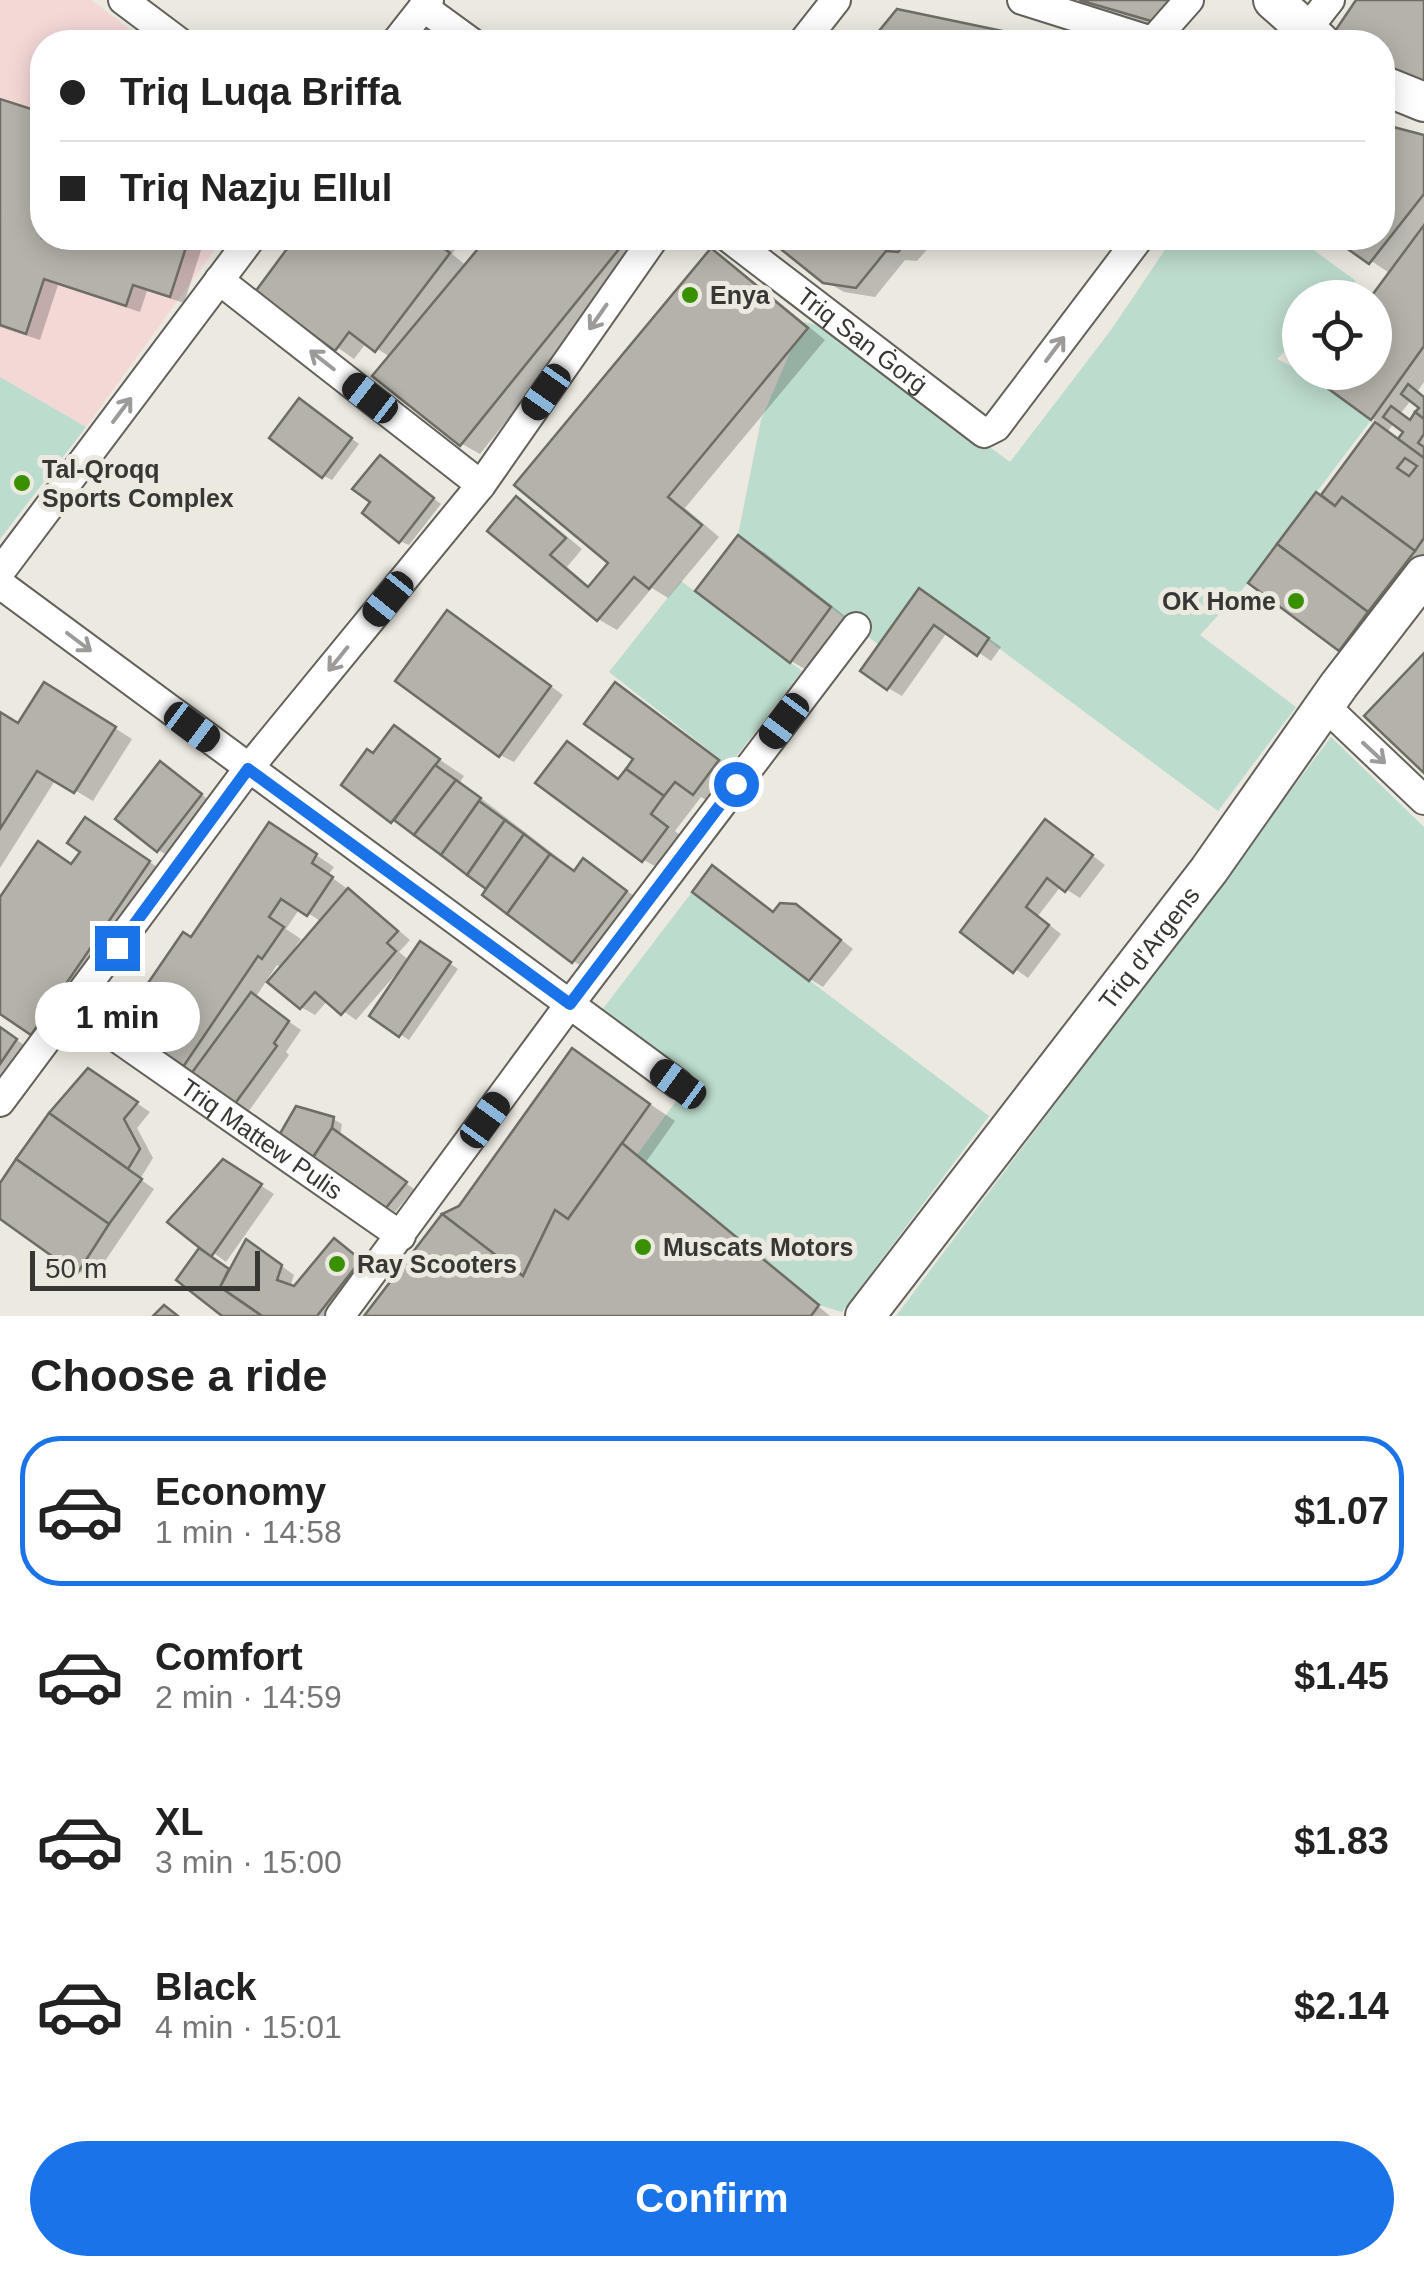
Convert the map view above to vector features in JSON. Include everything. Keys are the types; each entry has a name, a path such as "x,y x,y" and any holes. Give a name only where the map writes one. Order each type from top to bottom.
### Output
{"main road":[{"path":"1273,0 1305,30"},
{"path":"1395,90 1424,102"},
{"name":"Triq d'Argens","path":"865,1316 1208,870 1424,574"}],"street":[{"path":"124,0 163,30"},
{"path":"812,30 836,0"},
{"path":"1022,0 1116,30"},
{"path":"1163,30 1189,0"},
{"path":"1316,30 1330,0"},
{"path":"405,30 426,3 457,30"},
{"path":"0,572 241,250"},
{"path":"0,1102 248,769 481,485 646,250"},
{"name":"Triq San Ġorġ","path":"746,250 984,433 996,427 1131,250"},
{"path":"219,280 481,485"},
{"path":"0,584 678,1084"},
{"path":"340,1316 856,626"},
{"path":"1325,706 1424,800"},
{"name":"Triq Mattew Pulis","path":"73,1007 401,1236"}],"shaded area":[{"path":"0,0 91,0 131,30 30,30 30,250 214,250 86,427 0,377"}],"green space":[{"path":"1165,250 1313,250 1355,280 1282,280 1282,354 1277,359 1282,362 1282,390 1330,390 1371,420 1248,583 1200,635 1296,707 1218,811 919,589 879,645 738,535 761,420 803,322 828,327 1010,462 1111,330"},
{"name":"Tal-Qroqq Sports Complex","path":"0,377 86,427 0,539"},
{"path":"681,581 802,671 729,766 609,672"},
{"path":"1331,737 1424,827 1424,1316 896,1316"},
{"path":"692,892 989,1116 842,1312 819,1305 637,1155 692,1079 602,1010"}],"building":[{"path":"1079,0 1174,0 1158,23"},
{"path":"1356,0 1424,0 1424,91 1395,77 1395,30 1336,30"},
{"path":"897,9 998,30 880,30"},
{"path":"0,99 30,109 30,250 185,250 170,297 133,285 126,306 44,279 26,334 0,325"},
{"path":"1395,127 1424,135 1424,194 1395,231"},
{"path":"1424,225 1424,346 1371,420 1330,390 1392,390 1392,280 1383,280"},
{"path":"286,250 450,253 375,352 349,332 335,351 255,292"},
{"path":"477,250 618,250 460,446 372,376"},
{"path":"709,250 808,328 668,497 702,525 649,589 634,577 597,621 487,531 516,496 566,538 550,555 588,587 608,563 514,485"},
{"path":"782,250 900,250 886,251 856,288 823,283"},
{"path":"1349,250 1380,250 1369,264"},
{"path":"1408,384 1424,397 1424,419 1415,412 1419,408 1401,394"},
{"path":"299,398 352,438 322,478 269,438"},
{"path":"1391,406 1410,420 1415,412 1424,419 1424,434 1418,443 1424,447 1424,458 1398,439 1403,432 1383,417"},
{"path":"1375,422 1424,458 1424,538 1415,551 1342,497 1335,506 1321,495","holes":["1405,458 1417,466 1409,476 1397,468"]},
{"path":"380,455 434,498 399,543 362,513 370,502 352,489"},
{"path":"1316,492 1335,506 1342,497 1415,551 1368,612 1277,544"},
{"path":"738,535 831,607 790,663 695,591"},
{"path":"1277,544 1368,612 1339,651 1248,583"},
{"path":"919,588 989,638 977,656 934,625 887,690 860,671"},
{"path":"447,610 551,686 499,757 395,681"},
{"path":"1424,653 1424,773 1364,716"},
{"path":"44,682 116,727 74,793 37,771 0,829 0,712 18,723"},
{"path":"615,682 719,760 693,795 675,782 664,796 626,769 633,759 584,724"},
{"path":"394,725 440,759 391,823 341,785 367,749 373,753"},
{"path":"567,741 618,779 626,769 664,796 651,814 668,827 642,862 535,783"},
{"path":"160,761 202,794 157,852 115,819"},
{"path":"435,765 456,780 414,835 394,820"},
{"path":"456,780 481,798 441,855 414,835"},
{"path":"479,801 505,820 467,875 441,855"},
{"path":"85,817 150,861 31,1035 0,1014 0,897 38,841 71,864 80,852 67,843"},
{"path":"1045,819 1093,855 1065,892 1047,878 1026,907 1049,925 1013,973 960,932"},
{"path":"505,820 524,834 486,889 467,875"},
{"path":"269,822 317,854 312,863 333,877 307,916 281,899 269,917 284,927 262,959 258,956 181,1070 118,1027 183,932 191,937"},
{"path":"524,834 550,854 507,914 482,895"},
{"path":"550,854 574,871 583,858 627,891 572,963 507,914"},
{"path":"712,865 773,912 780,903 796,904 841,940 809,981 692,892"},
{"path":"348,888 398,931 387,943 396,951 341,1015 315,992 300,1009 267,982"},
{"path":"420,941 451,962 399,1037 369,1016"},
{"path":"251,992 289,1021 274,1043 277,1046 231,1109 188,1078"},
{"path":"0,1027 17,1039 0,1064"},
{"path":"572,1048 650,1104 568,1219 555,1210 523,1276 442,1214 459,1206"},
{"path":"88,1068 138,1102 124,1119 140,1149 128,1169 49,1113"},
{"path":"296,1106 334,1117 332,1128 312,1159 278,1137"},
{"path":"49,1113 142,1179 109,1224 16,1159"},
{"path":"332,1128 407,1182 385,1209 312,1159"},
{"name":"Muscats Motors","path":"622,1143 819,1305 811,1316 364,1316 442,1214 523,1276 555,1210 568,1219"},
{"path":"16,1159 109,1224 77,1274 0,1219 0,1183"},
{"path":"223,1159 262,1184 211,1257 167,1222"},
{"path":"334,1238 361,1260 317,1316 262,1316 220,1287 246,1239 282,1265 277,1280 294,1286"},
{"path":"199,1248 229,1269 220,1287 262,1316 222,1316 176,1280"},
{"path":"164,1305 178,1316 153,1316"}],"place":[{"name":"Enya","path":"690,295"},
{"name":"Tal-Qroqq Sports Complex","path":"22,483"},
{"name":"OK Home","path":"1296,601"},
{"name":"Muscats Motors","path":"643,1247"},
{"name":"Ray Scooters","path":"337,1264"}],"route":[{"path":"117,948 248,769 570,1004 736,784"}]}
